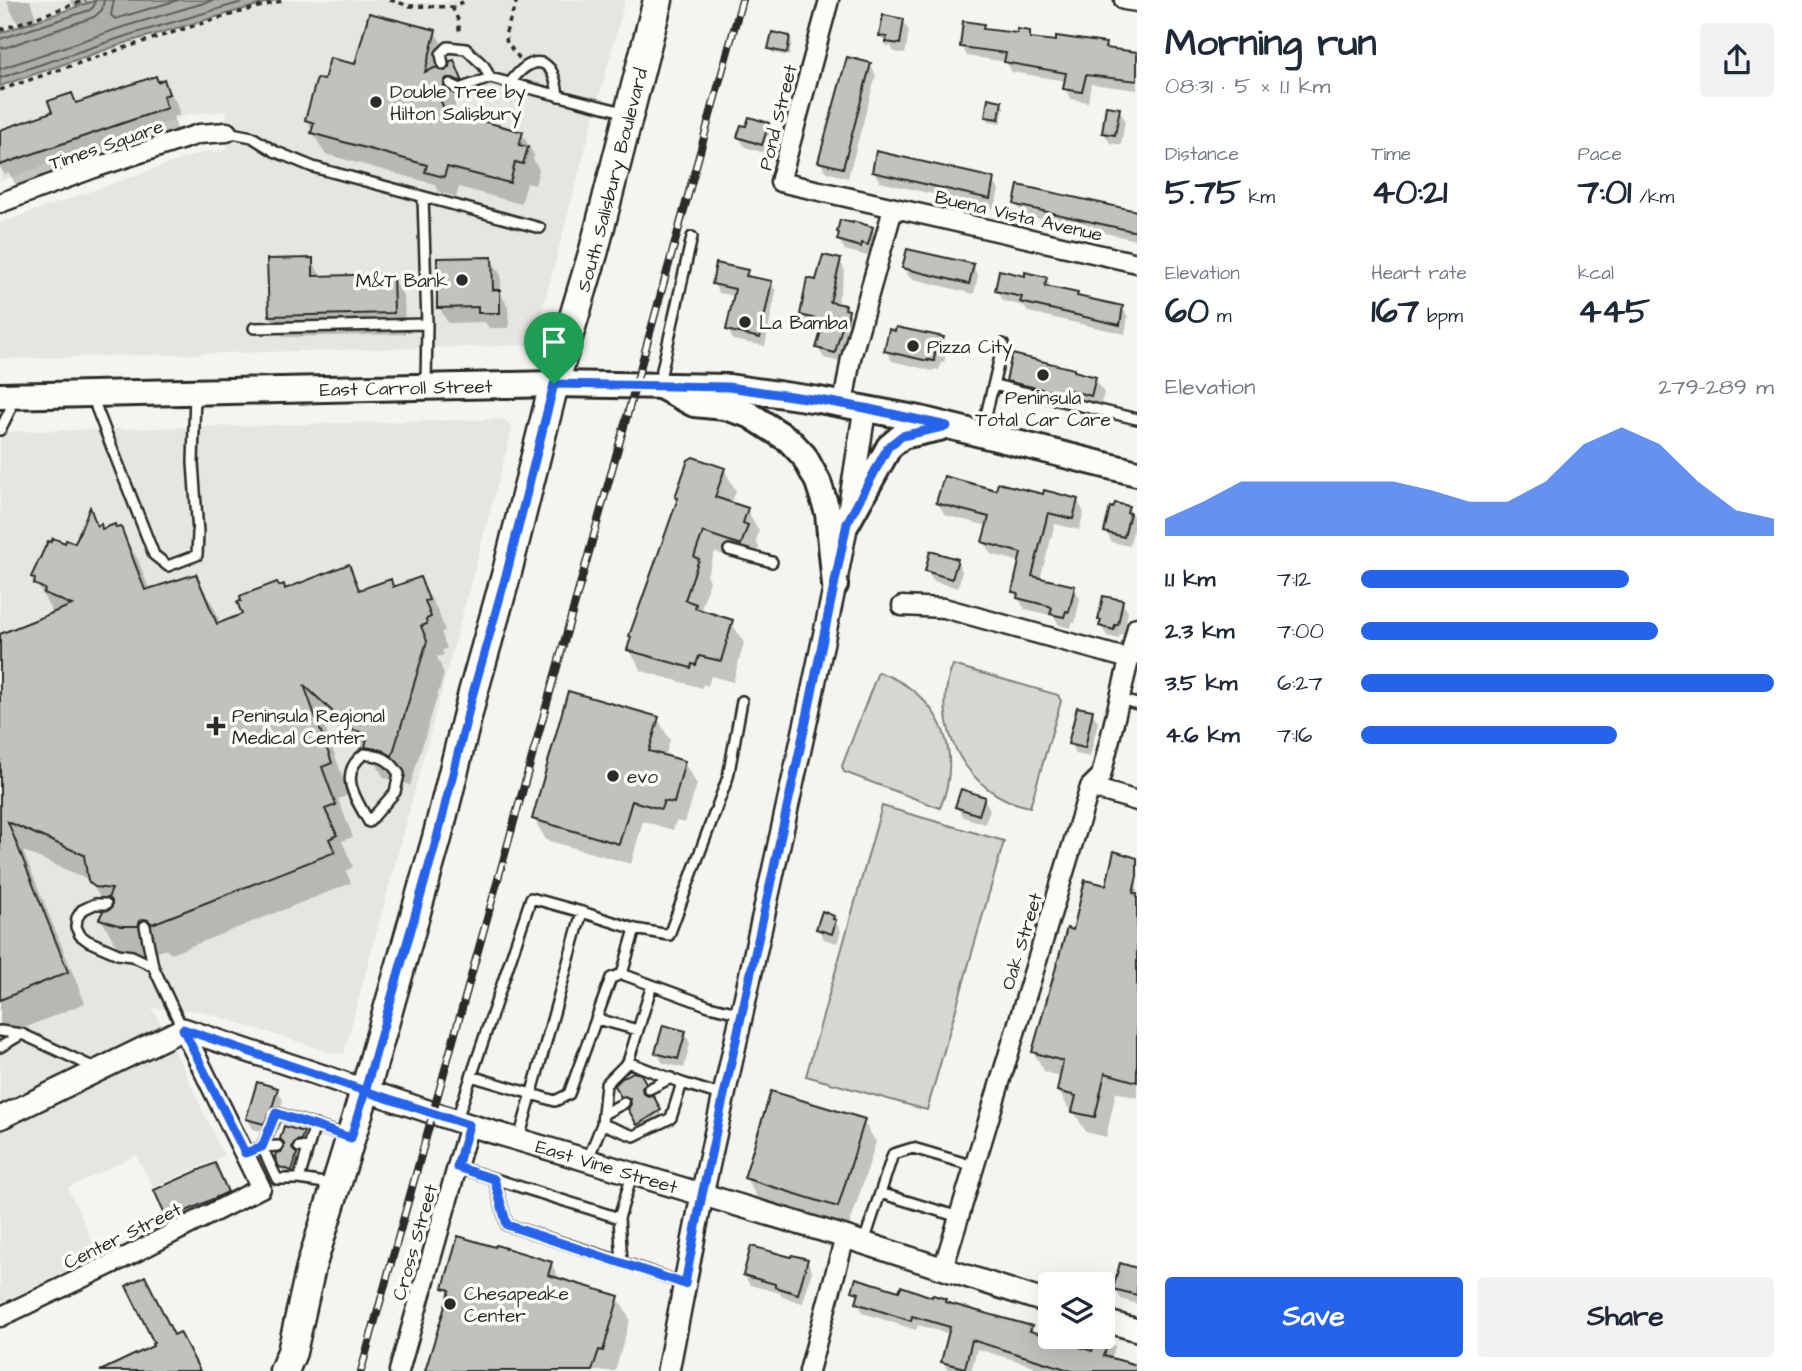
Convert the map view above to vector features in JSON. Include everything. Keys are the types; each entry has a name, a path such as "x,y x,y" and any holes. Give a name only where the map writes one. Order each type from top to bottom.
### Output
{"main road":[{"name":"South Salisbury Boulevard","path":"284,1371 295,1342 311,1267 365,1091 437,838 554,384 594,250 658,0"},
{"name":"East Carroll Street","path":"5,396 554,384 728,387 854,406 1137,473"},
{"path":"659,385 694,404 725,407 750,415 789,440 804,456 818,482 828,513 835,585"},
{"path":"847,523 888,447 902,436 947,426"}],"street":[{"name":"Pond Street","path":"829,0 780,182 893,209"},
{"path":"1124,0 1137,2"},
{"name":"Times Square","path":"0,203 97,167 199,134 227,132"},
{"name":"Buena Vista Avenue","path":"893,209 1137,263"},
{"path":"668,1371 702,1195 835,585 847,523 854,406 851,358 893,209"},
{"path":"902,606 944,608 1129,659"},
{"name":"Oak Street","path":"943,1269 1090,787 1101,776 1128,702 1129,659 1137,627"},
{"path":"1090,787 1137,801"},
{"path":"0,1118 183,1029 253,1150 269,1184"},
{"name":"East Vine Street","path":"183,1029 463,1123 855,1240 1038,1299"},
{"name":"Cross Street","path":"399,1371 457,1167 463,1123"},
{"name":"Center Street","path":"0,1317 269,1184"},
{"path":"809,1371 855,1240"},
{"path":"1115,1324 1137,1331"}],"lane":[{"path":"443,64 441,54 448,47 466,49 484,66 490,78"},
{"path":"510,83 519,71 528,65 540,63 549,66 554,73 558,96"},
{"path":"450,84 459,89 490,78 629,113"},
{"path":"227,132 252,137 274,151 313,167 540,228"},
{"path":"423,197 426,386"},
{"path":"659,385 692,237"},
{"path":"254,328 427,324"},
{"path":"981,434 1003,344"},
{"path":"994,385 1137,419"},
{"path":"95,395 96,407 154,555 168,566 197,555 198,533 192,463 195,392"},
{"path":"0,430 10,410 5,396"},
{"path":"729,550 772,562"},
{"path":"463,1123 471,1076 531,898 635,929 668,935 728,777 742,701"},
{"path":"364,754 377,755 392,763 399,774 395,792 369,822 352,794 350,778 355,761 364,754"},
{"path":"106,904 95,904 82,910 76,927 80,934 88,941 118,954 132,956 153,967"},
{"path":"518,1140 582,912"},
{"path":"145,926 153,967 183,1029"},
{"path":"622,974 635,929"},
{"path":"471,1076 555,1101 569,1094 611,978 622,974 709,1006 742,1014"},
{"path":"587,1161 602,1119 606,1084 628,1062 652,985"},
{"path":"597,1019 638,1030"},
{"path":"0,1031 22,1034 99,1070"},
{"path":"0,1047 22,1034"},
{"path":"628,1062 724,1096"},
{"path":"649,1090 671,1079"},
{"path":"602,1119 634,1136 671,1118 682,1083"},
{"path":"602,1119 624,1103"},
{"path":"253,1150 276,1113 351,1138"},
{"path":"299,1179 304,1148 315,1125"},
{"path":"253,1150 278,1146"},
{"path":"855,1240 880,1193 893,1154 913,1148 974,1166"},
{"path":"457,1167 619,1218"},
{"path":"621,1262 619,1218 632,1174"},
{"path":"269,1184 299,1179 336,1185"},
{"path":"494,1179 507,1225 685,1284"},
{"path":"880,1193 959,1217"}],"path":[{"path":"0,30 86,0"},
{"path":"0,90 222,16 285,0"},
{"path":"390,0 410,6 452,7 467,0"},
{"path":"517,0 505,35 507,43 522,60"},
{"path":"452,7 459,22 459,37"}],"shaded area":[{"path":"0,0 97,0 0,33"},
{"path":"276,0 399,0 442,3 453,0 625,0 533,345 0,359 0,223 203,152 227,150 226,111 191,114 0,181 0,86 131,41"},
{"name":"Peninsula Regional Medical Center","path":"504,419 512,427 508,445 344,1053 333,1053 201,1011 152,1008 224,1156 153,1187 136,1155 68,1188 99,1256 0,1303 0,432"},
{"path":"953,665 1058,695 1061,701 1030,807 1008,800 988,789 971,773 959,754 950,733 946,711 947,688"},
{"path":"878,672 917,693 931,708 941,725 947,744 949,765 947,786 940,808 844,772 842,766"},
{"path":"882,806 1004,841 927,1110 806,1076"}],"water":[{"path":"97,0 276,0 131,41 0,86 0,33"}],"building":[{"name":"Double Tree by Hilton Salisbury","path":"369,13 436,30 425,72 437,67 445,71 450,61 454,60 462,80 447,78 444,87 436,90 445,111 523,132 519,145 528,147 523,164 515,162 510,183 447,167 444,177 425,172 427,165 311,133 314,123 305,120 317,78 324,80 330,58 355,64"},
{"path":"883,15 904,19 900,44 886,42 887,37 879,36"},
{"path":"963,21 984,24 983,29 1017,33 1017,29 1030,31 1030,38 1056,41 1056,36 1106,43 1105,48 1137,52 1137,81 1086,75 1082,92 1063,89 1066,73 1004,62 1006,53 960,47"},
{"path":"772,32 790,36 787,53 768,49"},
{"path":"847,57 871,63 843,168 818,162"},
{"path":"156,76 158,82 164,79 169,94 163,96 167,108 0,165 0,130 52,112 48,101 72,93 76,103"},
{"path":"988,98 1002,101 999,119 985,117"},
{"path":"1106,106 1120,108 1115,135 1102,133"},
{"path":"749,117 769,123 762,145 737,137 741,125 746,126"},
{"path":"876,151 994,178 990,199 872,172"},
{"path":"1018,185 1137,211 1137,232 1016,205"},
{"path":"840,220 873,227 868,245 862,243 861,247 837,240"},
{"path":"907,249 974,264 969,284 902,268"},
{"path":"823,255 841,259 830,302 846,305 845,309 849,310 835,353 816,348 824,321 800,315 807,278 816,280"},
{"path":"492,257 493,290 500,290 500,313 478,313 478,307 437,308 437,258"},
{"path":"313,258 313,276 393,274 394,313 269,316 267,259"},
{"path":"716,263 748,270 746,276 772,281 760,338 726,330 735,289 712,284"},
{"path":"999,270 1025,276 1025,272 1047,277 1045,286 1123,306 1120,325 1020,302 1022,297 995,291"},
{"path":"896,327 944,337 938,353 935,352 934,361 884,351 889,329 895,331"},
{"path":"1012,354 1096,377 1091,396 1069,390 1068,395 1006,381"},
{"path":"693,457 725,468 715,497 748,508 743,523 748,525 741,545 703,532 694,557 699,559 685,600 696,604 695,608 733,620 721,661 699,656 696,665 692,664 691,668 627,650 631,637 629,636 678,498 675,497 688,460"},
{"path":"944,476 996,490 998,483 1043,494 1044,490 1078,499 1073,519 1048,513 1032,576 1075,586 1069,612 1066,611 1064,617 1050,614 1052,608 1049,606 1017,598 1018,593 1012,592 1021,553 982,542 989,517 936,503"},
{"path":"1115,503 1129,506 1127,512 1130,513 1124,537 1104,532 1110,507 1113,508"},
{"path":"90,507 97,526 101,524 102,529 115,524 116,528 121,527 145,590 196,574 217,624 242,614 237,602 241,601 240,596 277,582 279,586 284,584 285,589 349,564 359,590 391,579 393,587 420,577 429,600 425,601 431,617 426,619 427,624 421,626 427,641 392,756 382,750 365,747 368,734 349,727 304,685 332,763 322,767 336,805 325,809 337,835 329,839 335,852 152,924 144,919 138,926 121,926 99,919 103,911 112,907 112,901 108,898 112,889 95,887 88,881 84,855 8,822 68,972 0,1000 0,634 72,605 44,593 45,589 34,584 35,579 31,577 48,541 51,542 53,538 65,543 66,540 75,543"},
{"path":"930,551 958,559 952,579 925,571"},
{"path":"1103,596 1123,600 1118,625 1115,625 1114,630 1099,626"},
{"name":"evo","path":"568,691 659,717 649,751 685,761 674,803 664,801 661,809 632,801 619,844 532,819"},
{"path":"1077,707 1093,710 1085,748 1068,744"},
{"path":"961,789 985,797 979,815 955,807"},
{"path":"1114,851 1137,858 1133,893 1137,894 1137,1082 1105,1073 1095,1117 1072,1112 1076,1096 1057,1091 1063,1061 1032,1052 1067,928 1073,930 1085,880 1106,885"},
{"path":"822,911 834,916 833,919 836,920 832,934 816,929"},
{"path":"663,1025 686,1031 678,1059 655,1053"},
{"path":"633,1072 641,1074 646,1083 642,1088 643,1093 653,1095 661,1110 637,1125 628,1109 630,1099 621,1097 614,1086"},
{"path":"257,1082 278,1088 264,1124 246,1119"},
{"path":"771,1091 865,1119 838,1207 744,1178"},
{"path":"284,1126 304,1132 301,1140 292,1146 297,1154 292,1171 279,1167 275,1157 276,1153 284,1148 280,1139"},
{"path":"215,1163 228,1192 167,1220 154,1190"},
{"path":"458,1236 552,1262 548,1275 619,1296 603,1351 599,1350 592,1371 425,1371 450,1290 443,1288"},
{"path":"751,1246 808,1259 798,1294 743,1275"},
{"path":"1120,1263 1137,1268 1137,1295 1115,1290"},
{"path":"145,1276 174,1335 180,1332 200,1371 100,1371 153,1346 154,1343 126,1286"},
{"path":"856,1278 899,1291 901,1286 946,1299 945,1302 1032,1326 1030,1331 1038,1334 1038,1349 1106,1349 1104,1356 1137,1365 1137,1371 1072,1371 972,1340 965,1368 941,1362 950,1327 912,1316 911,1321 856,1303 859,1293 852,1291"}],"railway":[{"path":"361,1371 742,0"}],"place":[{"name":"Double Tree by Hilton Salisbury","path":"376,102"},
{"name":"M&T Bank","path":"462,280"},
{"name":"La Bamba","path":"745,322"},
{"name":"Pizza City","path":"913,346"},
{"name":"Peninsula Total Car Care","path":"1043,375"},
{"name":"Peninsula Regional Medical Center","path":"216,726"},
{"name":"evo","path":"613,776"},
{"name":"Chesapeake Center","path":"450,1304"}],"route":[{"path":"554,384 437,838 365,1091 183,1029 245,1153 262,1147 276,1113 351,1138 365,1091 469,1125 457,1167 494,1179 507,1225 685,1284 847,523 888,447 902,436 947,426 787,394 728,387 554,384"}]}
